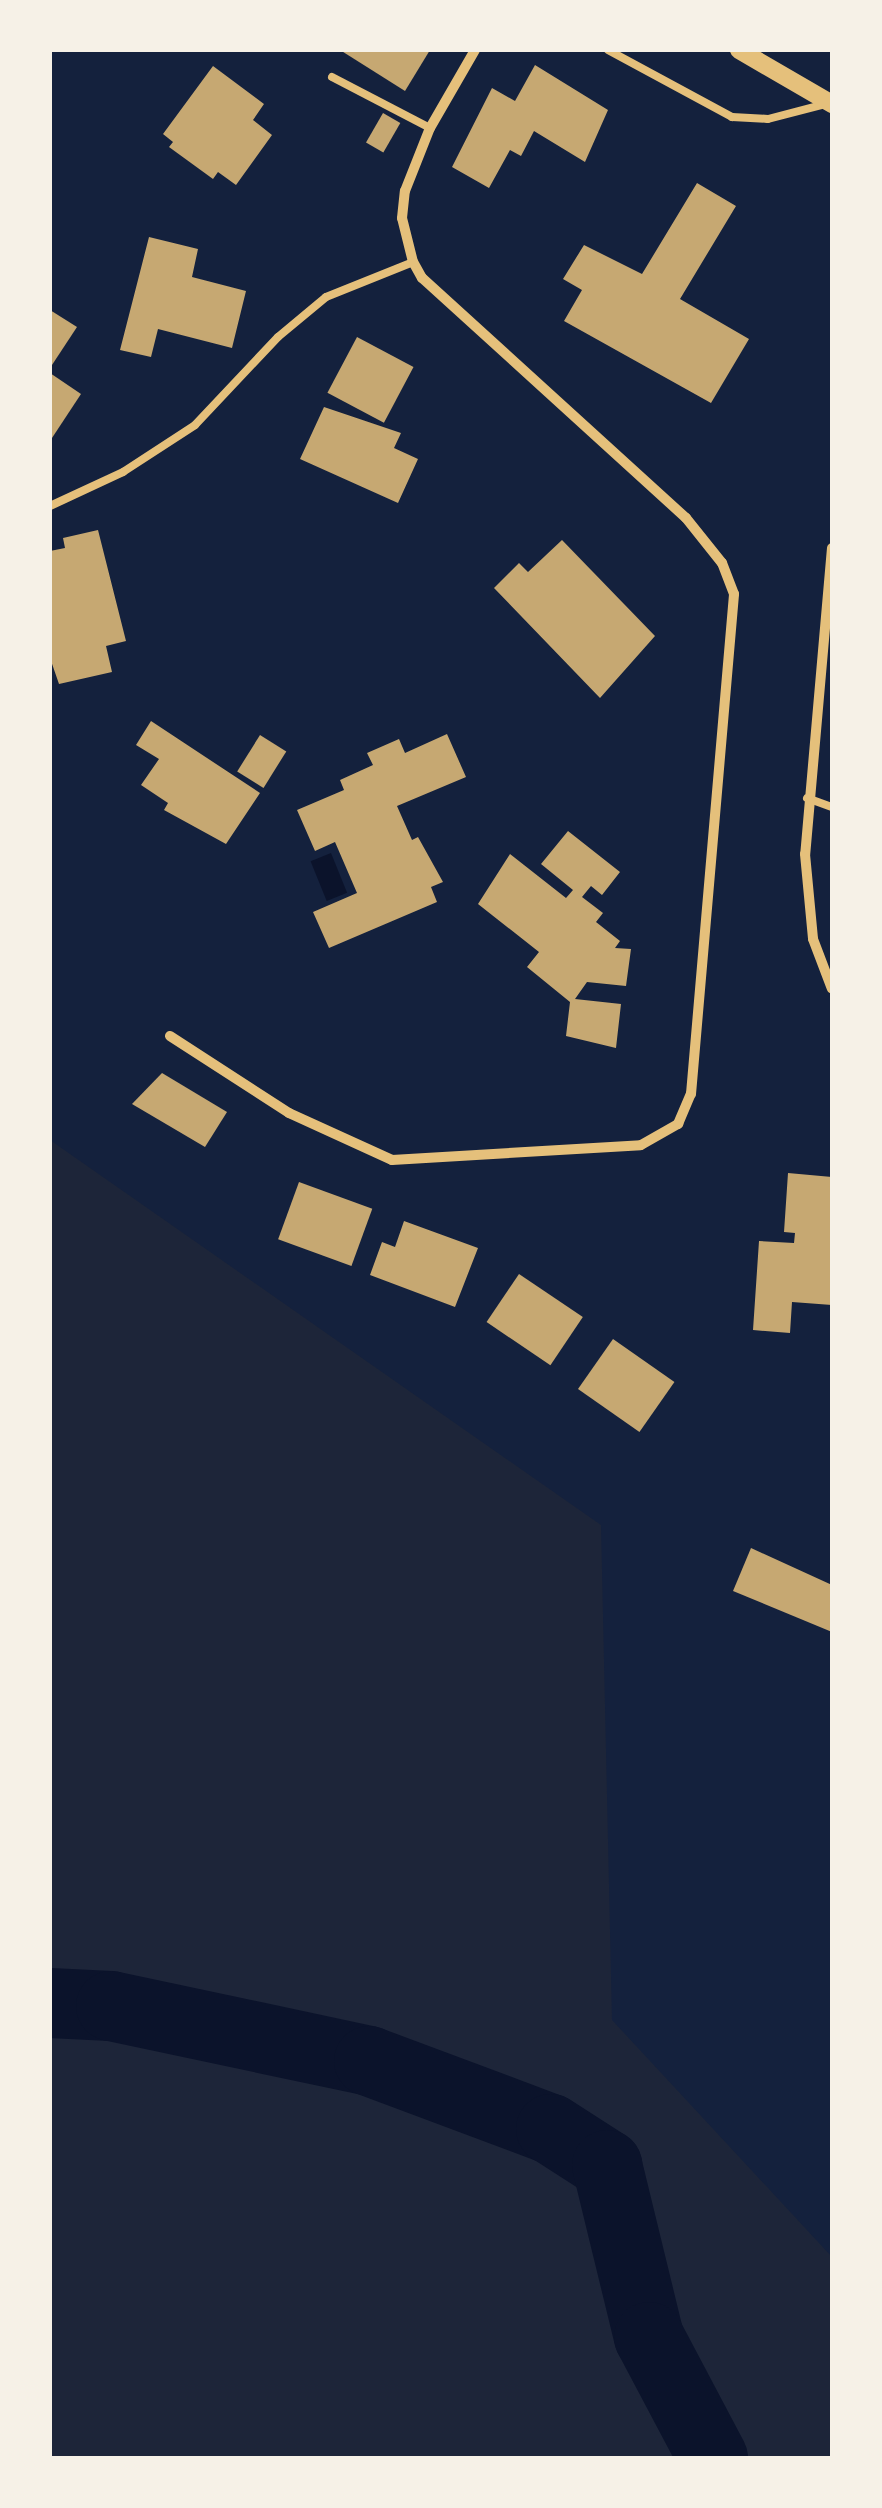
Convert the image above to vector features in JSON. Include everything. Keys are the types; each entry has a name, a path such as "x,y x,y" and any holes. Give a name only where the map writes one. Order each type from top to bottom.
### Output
{"street":[{"path":"170,1036 289,1113 392,1160 641,1145 678,1124 691,1094 734,646 729,578 686,518 422,278 412,262 402,218 405,192 430,128 475,50"},
{"path":"739,50 831,103"},
{"path":"832,548 830,626 807,798 807,900 813,939 832,989"}],"lane":[{"path":"608,50 732,117 768,119 831,103"},
{"path":"332,77 430,128"},
{"path":"50,506 123,472 195,425 278,337 326,297 412,262"},
{"path":"807,798 832,807"}],"shaded area":[{"path":"331,853 347,893 327,901 311,861"},
{"path":"50,1140 601,1525 612,2020 832,2257 832,2458 50,2458"}],"building":[{"path":"340,50 430,50 405,91"},
{"path":"535,65 608,110 585,162 534,131 521,156 510,150 489,188 452,167 492,88 515,101"},
{"path":"213,66 264,104 253,120 272,135 236,185 218,172 213,179 169,147 173,142 163,134"},
{"path":"383,113 400,123 383,152 366,142"},
{"path":"697,183 736,206 680,299 749,339 711,403 564,321 582,290 563,279 584,245 642,274"},
{"path":"149,237 198,249 192,277 246,291 232,348 158,329 151,357 120,350"},
{"path":"50,310 77,327 50,368"},
{"path":"357,337 414,367 384,423 327,393"},
{"path":"50,373 81,394 50,441"},
{"path":"324,407 401,433 394,448 418,459 398,503 300,459"},
{"path":"98,530 126,641 106,646 112,672 59,684 50,658 50,551 65,548 63,538"},
{"path":"562,540 655,636 600,698 494,588 519,563 528,572"},
{"path":"151,721 260,793 226,844 164,810 168,803 141,785 159,759 136,745"},
{"path":"447,734 466,777 397,806 412,840 418,837 443,882 431,887 437,902 329,948 313,912 357,893 335,842 315,851 297,810 344,790 340,780 373,765 367,753 399,739 405,753"},
{"path":"260,735 286,751 264,788 237,771"},
{"path":"568,831 620,872 602,895 591,886 582,897 603,913 596,922 620,941 615,948 631,949 626,986 587,982 575,999 621,1004 616,1048 566,1036 570,1002 527,967 539,952 478,904 510,854 566,898 573,890 541,864"},
{"path":"162,1073 227,1112 205,1147 132,1104"},
{"path":"788,1173 832,1177 832,1305 792,1302 790,1333 753,1330 759,1241 794,1243 795,1233 784,1232"},
{"path":"299,1182 372,1209 351,1266 278,1239"},
{"path":"404,1221 478,1248 455,1307 370,1275 382,1242 395,1247"},
{"path":"519,1274 583,1317 550,1365 487,1322"},
{"path":"613,1339 674,1382 639,1432 578,1389"},
{"path":"751,1548 832,1585 832,1632 733,1591"}],"waterway":[{"path":"50,2003 111,2006 369,2061 551,2129 607,2165 649,2337 713,2458"}]}
